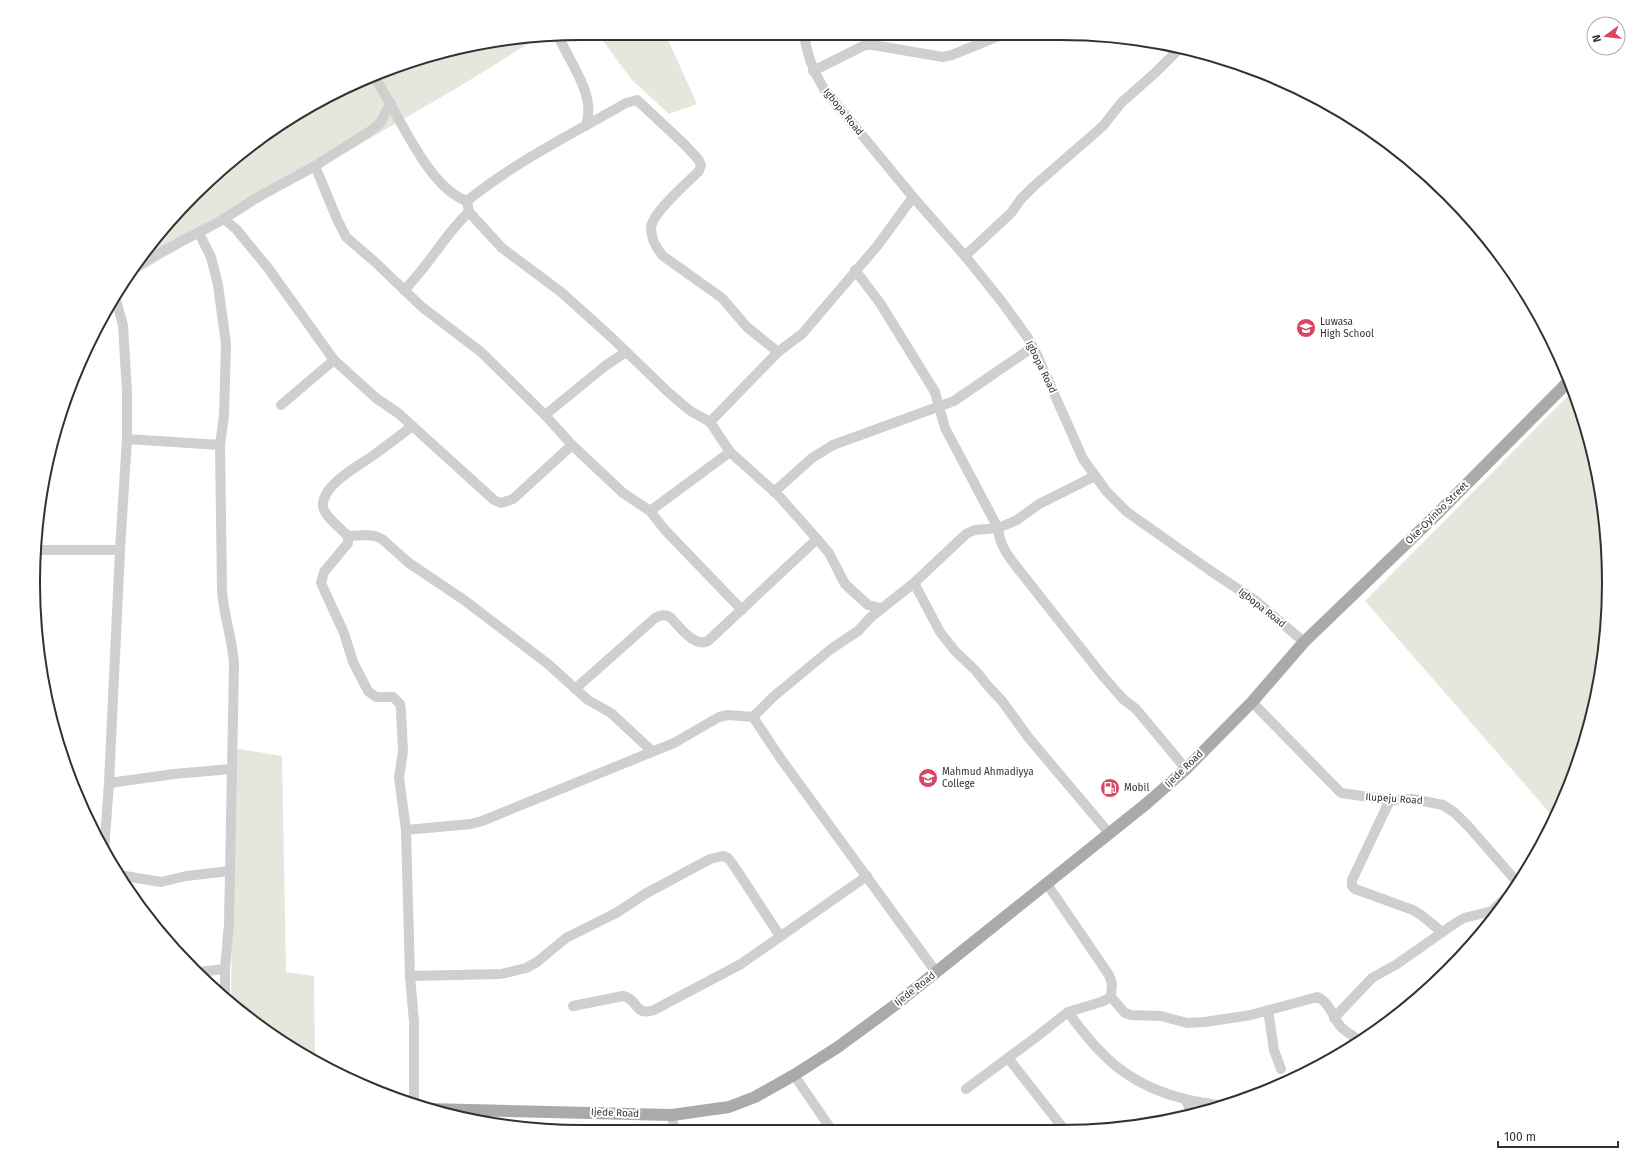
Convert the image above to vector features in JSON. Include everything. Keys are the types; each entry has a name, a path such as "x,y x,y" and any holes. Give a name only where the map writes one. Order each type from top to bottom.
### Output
{"main road":[{"name":"Oke-Oyinbo Street","path":"1304,642 1423,528 1565,385"},
{"name":"Ijede Road","path":"453,1110 672,1115 730,1107 755,1097 794,1076 838,1047 936,972 1146,804 1186,769 1252,702 1304,642"}],"street":[{"name":"Igbopa Road","path":"805,40 813,71 834,103 965,256 1002,302 1033,347 1083,459 1107,492 1127,512 1208,570 1256,601 1304,642"},
{"path":"813,71 865,45 873,45 943,57 952,55 989,40"},
{"path":"560,41 583,86 589,113 586,126"},
{"path":"965,256 1011,213 1021,199 1034,186 1103,126 1121,103 1176,52"},
{"path":"377,80 430,172 450,193 467,201"},
{"path":"467,201 509,172 586,126 631,100 637,100 698,159 701,164 699,172 656,214 651,226 657,249 663,256 722,298 747,327 778,352"},
{"path":"145,262 224,219 256,198 315,166 380,123 391,103"},
{"path":"315,166 346,237 376,262 422,307 481,352 545,415 572,445 623,493 650,510 665,530 742,610"},
{"path":"710,422 778,352 802,334 855,270 878,245 913,197"},
{"path":"467,201 469,212 502,248 561,292 689,410 710,422 730,452 774,492 829,553 845,584 868,605 881,608"},
{"path":"404,290 422,271 453,228 469,212"},
{"path":"224,219 236,229 268,268 334,360 376,398 398,413 411,427 494,500 501,503 513,499 572,445"},
{"path":"199,233 211,257 217,278 226,344 224,415 220,445 223,606 233,648 234,665 229,924 225,969 225,990"},
{"path":"855,270 880,303 935,392 945,428 998,528 999,538 1012,561 1102,675 1123,699 1136,709 1186,769"},
{"path":"105,839 127,439 127,393 123,325 117,304"},
{"path":"774,492 812,458 833,445 939,405 954,401 1033,347"},
{"path":"545,415 605,366 626,352"},
{"path":"281,405 334,360"},
{"path":"411,427 371,457 341,476 326,496 322,504 324,512 348,536 348,543 324,572 321,583 344,633 353,662 368,691 376,697 393,697 400,704 403,751 399,778 406,830 410,976 414,1022 414,1098"},
{"path":"127,439 220,445"},
{"path":"650,510 730,452"},
{"path":"406,830 471,824 482,821 652,750 674,743 718,718 728,716 753,717 773,697 831,649 858,631 881,608 914,583 966,534 975,530 998,528 1017,520 1039,504 1094,476"},
{"path":"348,536 367,535 382,539 409,563 464,600 548,664 588,700 611,713 652,750"},
{"path":"575,689 655,618 661,615 670,617 699,643 708,641 817,539"},
{"path":"41,550 120,550"},
{"path":"914,583 940,632 955,651 976,671 1002,701 1028,737 1109,833"},
{"path":"868,605 871,617"},
{"name":"Ilupeju Road","path":"1252,702 1342,793 1390,800 1413,799 1443,805 1455,813 1515,878"},
{"path":"753,717 781,759 936,972"},
{"path":"109,784 174,774 232,768"},
{"path":"1390,800 1352,880 1352,886 1355,889 1413,910 1442,932"},
{"path":"410,976 501,974 526,968 537,962 566,938 616,913 644,894 710,859 723,856 728,858 732,863 780,936"},
{"path":"126,876 161,882 186,876 230,871"},
{"path":"573,1006 624,996 631,999 636,1007 642,1011 648,1012 654,1010 741,964 867,876"},
{"path":"1047,884 1109,975 1112,984 1111,997 1125,1013 1132,1015 1161,1016 1187,1023 1204,1022 1251,1015 1317,997 1325,1002 1334,1018 1342,1028 1355,1038"},
{"path":"1334,1018 1372,978 1397,964 1464,918 1492,910"},
{"path":"205,971 225,969"},
{"path":"966,1089 1068,1012 1101,1002 1111,997"},
{"path":"1268,1010 1274,1050 1281,1069"},
{"path":"1068,1012 1086,1036 1115,1066 1133,1079 1185,1099 1210,1104"},
{"path":"1008,1058 1061,1125"},
{"path":"794,1076 828,1125"},
{"path":"1185,1099 1190,1109"},
{"path":"672,1115 673,1125"}],"shaded area":[{"path":"602,40 668,40 697,104 669,114 632,80"},
{"path":"530,43 457,88 137,273 175,225 199,199 225,175 252,152 281,131 311,113 375,81 442,58 477,50"},
{"path":"1568,396 1584,442 1592,477 1601,547 1601,618 1592,688 1584,723 1561,790 1550,813 1365,601"},
{"path":"234,748 282,756 286,972 314,976 315,1054 281,1034 252,1013 231,995"}],"place":[{"name":"Luwasa High School","path":"1306,328"},
{"name":"Mahmud Ahmadiyya College","path":"928,778"},
{"name":"Mobil","path":"1110,788"}]}
